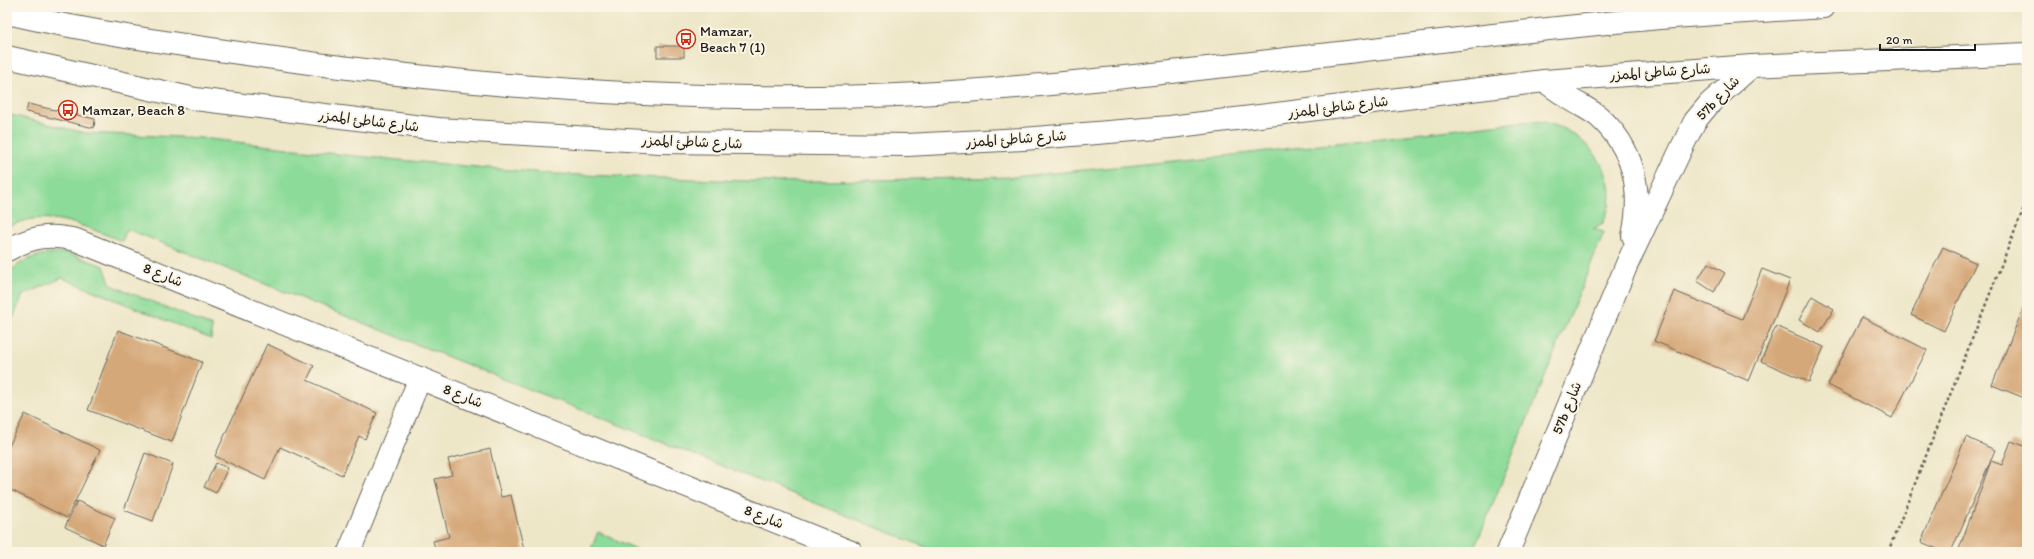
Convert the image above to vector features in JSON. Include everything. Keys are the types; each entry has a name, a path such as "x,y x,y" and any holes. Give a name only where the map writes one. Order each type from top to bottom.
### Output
{"main road":[{"path":"7,14 198,48 362,71 505,86 681,96 815,97 919,94 1102,79 1649,19 1822,7"},
{"name":"شارع شاطئ الممزر","path":"7,57 195,98 438,129 660,142 906,145 1031,138 1170,127 1544,81 1752,66 2027,54"},
{"name":"57b شارع","path":"1508,552 1627,264 1695,121 1710,103 1752,66"},
{"name":"57b شارع","path":"1544,81 1596,115 1608,127 1624,148 1633,171 1638,202 1627,264"},
{"name":"شارع 8","path":"7,250 27,240 38,237 63,236 76,240 851,552"},
{"path":"350,552 420,378"}],"path":[{"path":"1888,552 2027,200"}],"green space":[{"path":"7,114 85,133 202,138 355,156 555,174 774,182 1013,177 1215,157 1537,121 1556,126 1581,140 1601,163 1607,176 1610,190 1609,205 1603,223 1593,229 1604,232 1473,552 938,552 127,229 122,241 79,225 50,219 36,219 21,222 7,228"},
{"path":"51,253 67,253 104,266 111,285 212,326 211,339 62,278 23,295 7,332 7,275 16,266 27,260"},
{"path":"598,532 643,552 590,552"}],"building":[{"path":"657,46 684,46 684,57 657,57"},
{"path":"28,104 95,119 94,128 26,112"},
{"path":"1943,247 1976,263 1944,331 1911,315"},
{"path":"1708,263 1725,273 1714,292 1697,281"},
{"path":"1762,269 1790,280 1749,381 1654,341 1674,291 1742,319"},
{"path":"1812,296 1834,309 1820,332 1799,320"},
{"path":"2027,299 2027,399 1992,385"},
{"path":"1862,317 1927,350 1892,418 1828,385"},
{"path":"1776,326 1824,347 1809,382 1761,361"},
{"path":"118,330 202,362 172,442 88,410"},
{"path":"267,344 314,366 307,380 377,413 365,439 359,436 342,475 280,447 265,480 215,456"},
{"path":"25,414 100,450 67,518 7,488 7,450"},
{"path":"1966,437 1995,450 1951,552 1945,552 1921,542"},
{"path":"2011,441 2027,447 2027,552 1958,552 1991,461 2002,465"},
{"path":"490,449 501,497 511,495 524,550 516,552 436,552 433,541 449,537 435,479 452,475 448,459"},
{"path":"145,453 173,464 153,521 124,510"},
{"path":"216,463 228,468 216,493 204,487"},
{"path":"77,501 115,518 103,545 65,527"}],"place":[{"name":"Mamzar, Beach 7 (1)","path":"686,39"},
{"name":"Mamzar, Beach 8","path":"68,110"}]}
